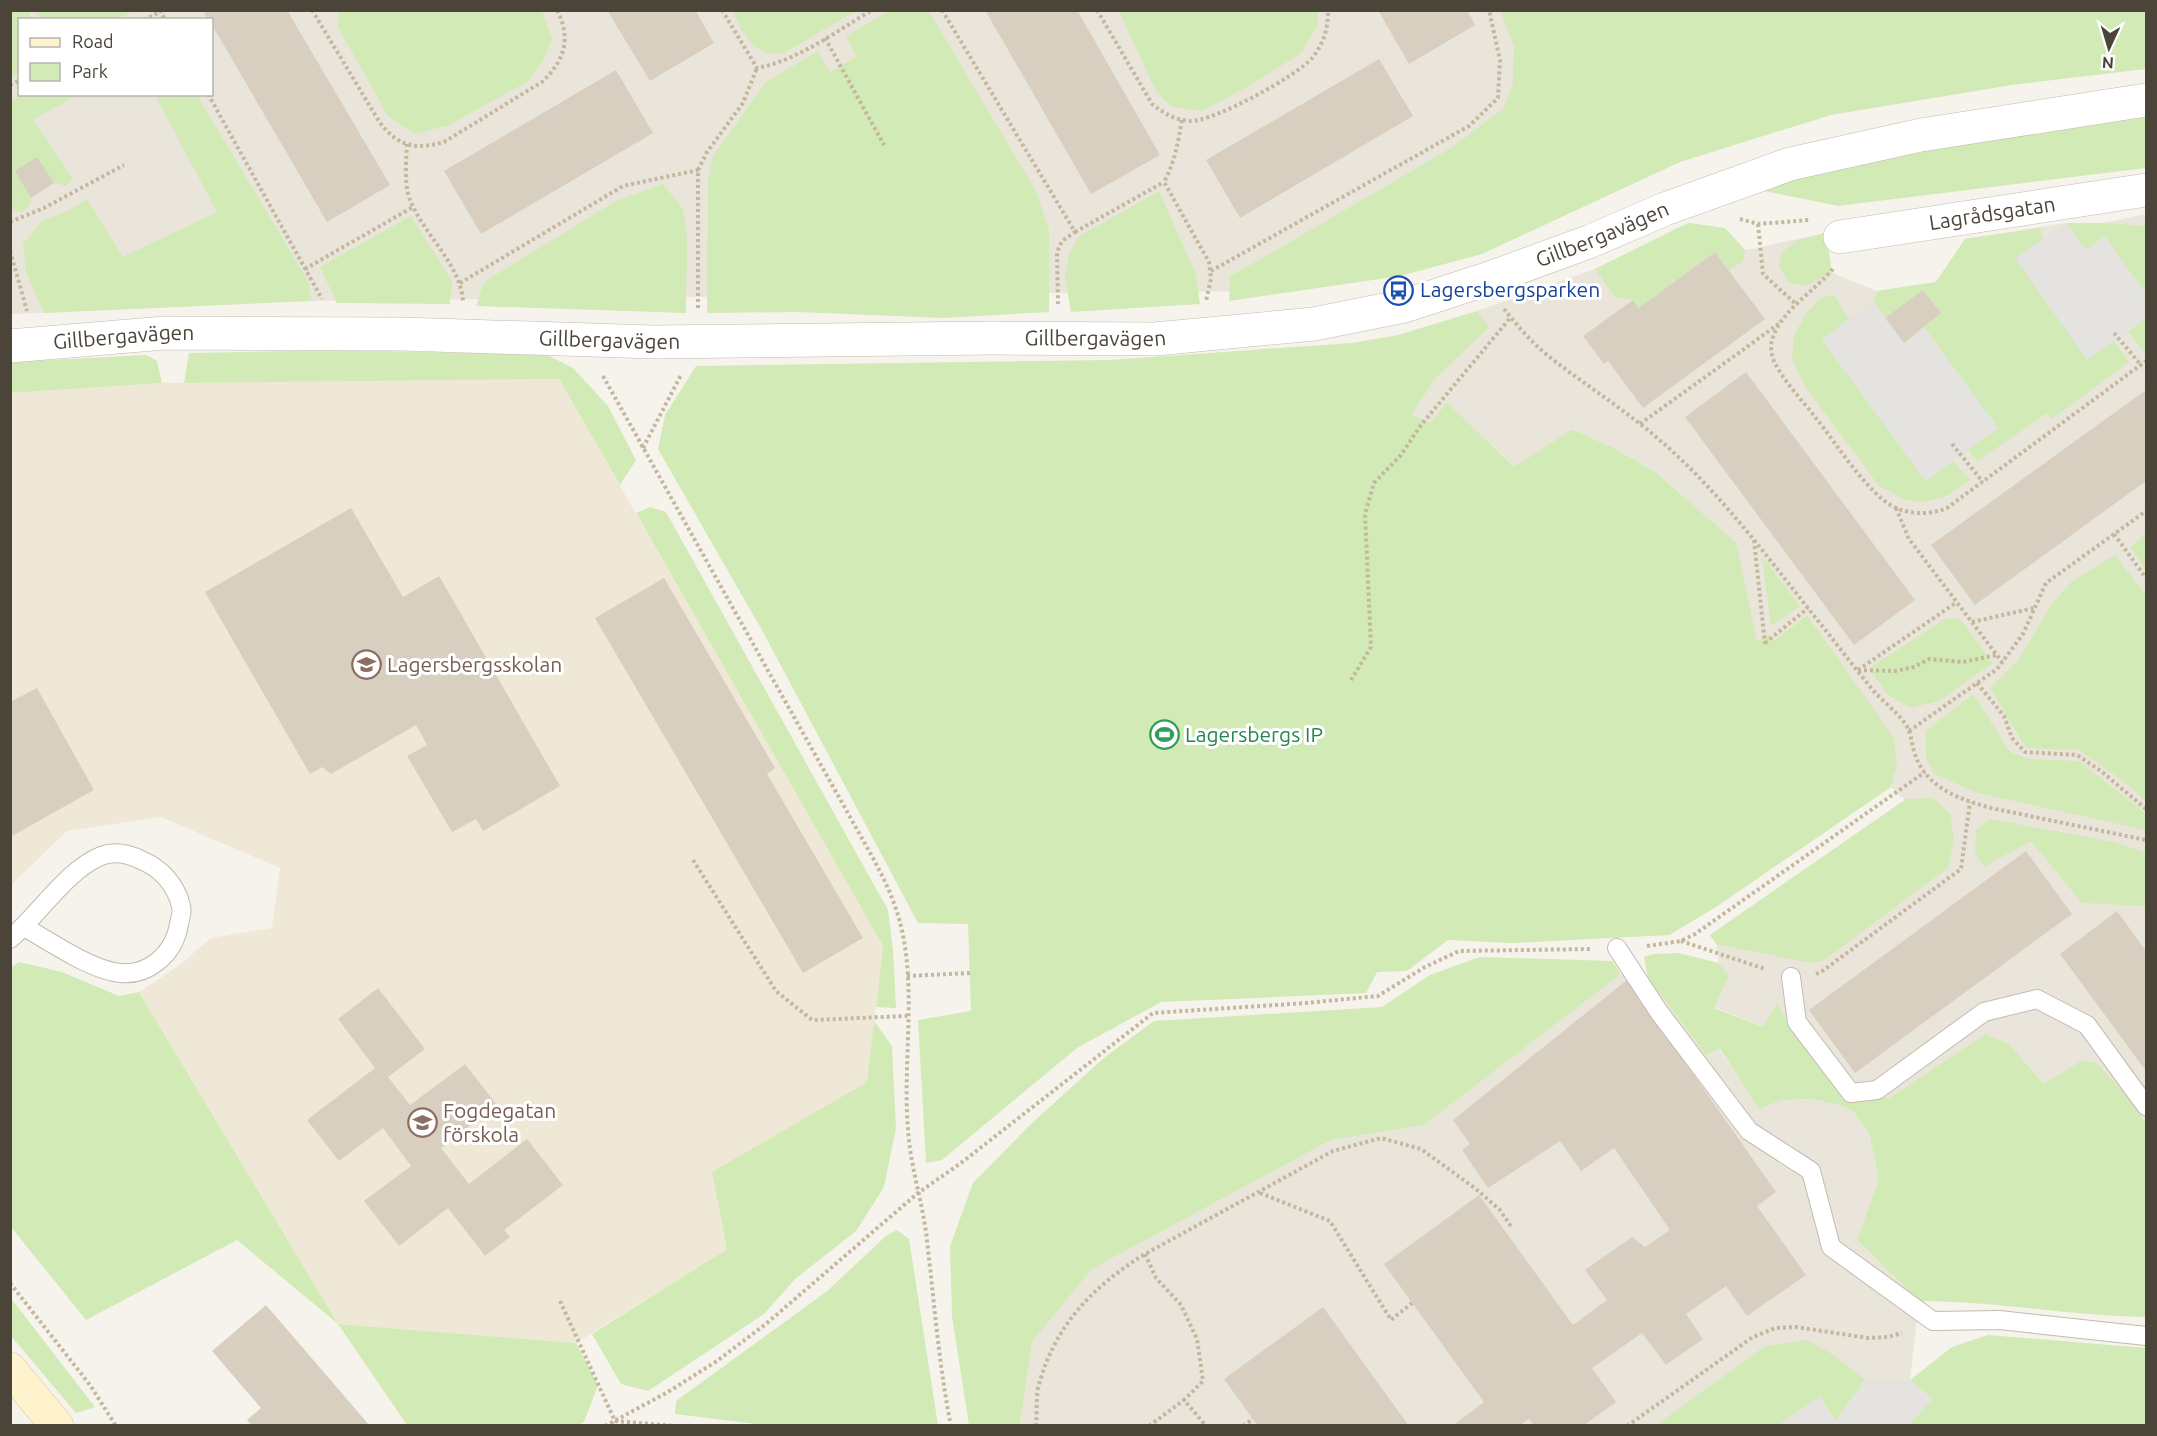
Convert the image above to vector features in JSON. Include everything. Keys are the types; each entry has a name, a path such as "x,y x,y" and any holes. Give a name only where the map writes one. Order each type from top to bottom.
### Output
{"main road":[{"path":"10,1369 57,1425"}],"street":[{"name":"Gillbergavägen","path":"22,346 165,333 464,336 698,342 992,338 1155,339 1314,324 1404,306 1491,278 1591,241 1665,209 1790,164 1921,135 2146,99"},
{"name":"Lagrådsgatan","path":"1840,237 2146,190"}],"lane":[{"path":"128,854 151,864 171,881 182,908 177,937 164,958 140,972 115,972 17,933 82,866 104,855 128,854"},
{"path":"1617,948 1659,1012 1749,1131 1811,1171 1831,1247 1933,1321 1999,1320 2146,1336"},
{"path":"1791,977 1797,1022 1851,1093 1877,1090 1984,1012 2037,999 2087,1025 2146,1106"}],"path":[{"path":"312,10 389,135 415,147 444,142 542,82 555,69 565,45 565,35 557,10"},
{"path":"722,10 757,68"},
{"path":"757,68 782,61 872,10"},
{"path":"942,10 1075,232"},
{"path":"1105,10 1098,12 1152,104 1166,115 1192,121 1210,118 1245,102 1310,60 1322,45 1328,26 1328,10"},
{"path":"1211,271 1469,126 1498,98 1500,60 1489,10"},
{"path":"825,38 884,145"},
{"path":"643,448 698,342 698,170 706,152 742,103 757,68"},
{"path":"209,96 342,334"},
{"path":"1059,339 1057,252 1062,241 1164,182 1172,168 1178,148 1182,120"},
{"path":"407,144 405,165 409,198 460,283 464,336"},
{"path":"10,222 44,208 124,165"},
{"path":"460,283 623,186 698,170"},
{"path":"1164,182 1209,262 1211,279 1204,307 1205,335"},
{"path":"1640,423 1780,323 1833,270 1839,254 1840,237 1835,226 1826,220 1758,225 1732,216 1724,210 1716,190"},
{"path":"305,269 413,207"},
{"path":"1758,225 1763,274 1797,304"},
{"path":"10,251 21,285 22,346"},
{"path":"1491,278 1501,304 1546,354 1665,444 1754,540 1874,691 1904,722 1909,730 1914,752 1934,784 1970,802 2146,840"},
{"path":"1351,680 1371,647 1365,514 1374,483 1401,455 1421,425 1511,317"},
{"path":"1780,323 1773,340 1773,358 1789,384 1867,483 1886,502 1896,508 1917,514 1937,512 1947,508 2146,361"},
{"path":"2114,333 2141,365"},
{"path":"598,341 599,369 888,886 898,913 907,976 907,1126 910,1153 926,1230 935,1326 951,1425"},
{"path":"1952,444 1983,482"},
{"path":"1896,508 1910,539 2002,663"},
{"path":"1909,730 1997,669 2023,634 2046,583 2146,511"},
{"path":"2114,534 2146,578"},
{"path":"1754,540 1765,644 1808,608"},
{"path":"1857,670 1957,602"},
{"path":"1972,622 2035,608"},
{"path":"1857,670 1895,670 1914,667 1929,659 1963,662 1996,655"},
{"path":"1977,683 2004,716 2012,738 2025,752 2077,755 2101,771 2146,809"},
{"path":"605,1425 668,1392 767,1323 918,1193 970,1156 1153,1012 1306,1003 1378,996 1425,967 1459,951 1617,948 1663,945 1681,941 1695,934 1925,772"},
{"path":"1681,941 1791,977 1821,972 1960,869 1970,802"},
{"path":"693,860 776,991 812,1020 907,1016"},
{"path":"907,976 970,973"},
{"path":"1036,1425 1038,1390 1053,1346 1075,1311 1115,1273 1145,1254 1333,1151 1381,1138 1421,1149 1476,1189 1500,1210 1512,1228"},
{"path":"1259,1192 1330,1221 1391,1320 1413,1303"},
{"path":"1145,1254 1156,1278 1181,1305 1197,1339 1203,1381 1184,1400 1149,1425"},
{"path":"10,1283 90,1385 116,1425"},
{"path":"560,1300 615,1421"},
{"path":"1627,1425 1753,1337 1775,1328 1796,1327 1858,1337 1888,1337 1908,1332 1933,1321"},
{"path":"1184,1400 1206,1425"},
{"path":"1243,1425 1253,1419"},
{"path":"615,1421 675,1425"}],"shaded area":[{"path":"10,11 1532,11 1473,246 1269,291 305,301 11,314"},
{"path":"2146,214 2146,1123 2127,1096 2097,1063 2082,1060 2044,1084 2008,1043 1985,1034 1891,1097 1856,1101 1788,1023 1777,1004 1763,1027 1714,1007 1729,975 1719,963 1716,944 1710,935 1905,800 1891,787 1897,766 1763,791 1736,542 1655,472 1614,448 1572,429 1514,467 1447,402 1430,423 1411,413 1434,380 1488,327 1477,311 1595,269 1688,223 1725,228 1745,250 1826,233 1832,273 1877,291 1936,282 1965,239 2066,223 2104,223"},
{"path":"2066,223 2086,250 2105,236 2146,294 2146,318 2087,360 2015,258"},
{"path":"1874,301 1904,343 1924,327 1998,428 1925,481 1822,339"},
{"name":"Lagersbergsskolan","path":"559,379 883,946 867,1082 713,1172 727,1249 576,1343 338,1324 139,992 177,967 211,938 272,928 280,868 161,817 67,831 11,885 11,393 162,383"},
{"path":"1621,974 1648,978 1706,1055 1719,1049 1759,1108 1781,1100 1812,1099 1842,1106 1854,1112 1869,1133 1879,1178 1857,1240 1919,1301 1910,1380 1933,1399 1908,1426 1020,1426 1032,1342 1092,1269 1331,1140 1424,1125"},
{"path":"1865,1380 1910,1380 1933,1399 1908,1425 1779,1425 1820,1396 1835,1421"}],"green space":[{"path":"11,10 30,11 30,18 18,18 18,74 12,77"},
{"path":"36,10 134,11 120,18 38,18"},
{"path":"339,11 542,11 552,39 545,57 527,82 449,125 415,134 388,116 338,27"},
{"path":"732,11 856,11 782,54 772,54 750,42"},
{"path":"889,11 929,11 1036,191 1049,230 1049,312 943,318 798,312 707,313 708,180 713,156 766,82 818,51 830,72 856,57 846,36"},
{"path":"1119,11 1318,11 1318,25 1301,53 1254,83 1202,111 1172,107 1156,91"},
{"path":"1500,11 2146,11 2146,69 2012,85 1831,115 1680,162 1482,254 1400,276 1229,301 1230,276 1451,148 1504,108 1513,82 1514,47"},
{"path":"21,96 75,96 33,120 73,179 65,186 15,171 31,198 31,204 22,212 11,210 10,102"},
{"path":"156,96 198,96 308,281 312,301 44,313 26,271 23,244 42,221 67,211 87,199 123,257 217,212"},
{"path":"2146,117 2146,168 1838,206 1759,190 1786,177 1886,156"},
{"path":"663,184 683,209 687,238 686,313 476,306 484,282 616,201"},
{"path":"1159,191 1196,275 1200,304 1071,312 1065,276 1069,254 1078,237"},
{"path":"411,216 452,281 450,304 337,303 320,267"},
{"path":"1688,223 1725,228 1745,250 1743,261 1729,270 1715,252 1639,308 1633,300 1615,297 1595,269"},
{"path":"2066,223 2146,226 2146,294 2105,237 2086,250"},
{"path":"2040,228 2043,239 2016,259 2087,359 2114,341 2129,362 2052,419 2047,413 1978,461 1968,450 1998,428 1924,327 1941,313 1923,290 1885,318 1874,301 1877,291 1936,282 1965,239"},
{"path":"1826,233 1832,273 1805,286 1788,282 1779,266 1782,252 1798,240"},
{"path":"1834,295 1849,319 1822,340 1926,481 1953,461 1970,480 1946,496 1921,503 1903,499 1879,486 1806,388 1792,359 1794,335 1807,312 1821,298"},
{"path":"1477,311 1489,327 1434,380 1412,414 1430,423 1447,402 1514,467 1572,429 1614,448 1655,472 1736,542 1757,642 1769,634 1774,641 1807,615 1894,738 1897,766 1891,787 1716,907 1669,935 1512,943 1448,940 1407,971 1377,972 1366,993 1161,1002 1077,1048 942,1160 926,1163 918,1020 971,1011 968,924 918,923 763,632 658,449 665,415 696,366 1110,360 1352,343 1398,335"},
{"path":"2146,318 2146,350 2144,352 2128,331"},
{"path":"338,350 547,355 573,368 608,406 636,460 620,485 559,379 184,383 189,353"},
{"path":"146,355 157,361 162,383 11,393 11,362"},
{"path":"650,507 666,512 888,910 896,1008 876,1007 883,946 636,513"},
{"path":"2146,533 2146,570 2130,548"},
{"path":"2115,555 2146,595 2146,802 2131,787 2079,750 2026,748 1990,688 2018,660 2051,605 2071,582"},
{"path":"1762,556 1800,606 1771,626"},
{"path":"1959,618 1993,663 1941,700 1911,708 1888,695 1869,668 1943,620"},
{"path":"1973,694 2010,752 2029,759 2079,761 2143,811 2146,816 2146,830 1978,793 1934,774 1926,757 1926,731"},
{"path":"1933,798 1950,814 1954,838 1948,868 1824,960 1811,963 1716,944 1710,935 1906,799"},
{"path":"1990,819 2113,842 2146,852 2146,906 2082,903 2031,841 1984,867 1975,853 1976,830"},
{"path":"1678,953 1719,963 1729,975 1714,1008 1763,1027 1777,1003 1788,1023 1856,1101 1891,1097 1985,1034 2008,1043 2044,1084 2082,1060 2097,1063 2127,1096 2146,1123 2146,1317 1976,1303 1919,1301 1857,1240 1879,1178 1869,1133 1854,1112 1842,1106 1812,1099 1781,1100 1759,1109 1720,1049 1706,1055 1648,978 1644,957 1653,954"},
{"path":"1480,957 1612,961 1621,974 1424,1125 1331,1140 1092,1269 1032,1342 1020,1425 969,1425 952,1316 950,1246 973,1183 1033,1122 1105,1057 1154,1021 1382,1007 1430,975"},
{"path":"19,962 62,972 119,996 139,992 338,1324 237,1240 86,1320 11,1227 10,968"},
{"path":"874,1021 892,1046 896,1128 884,1187 856,1231 795,1279 764,1314 648,1391 621,1384 592,1334 727,1249 712,1172 867,1082"},
{"path":"897,1230 909,1239 938,1425 765,1425 675,1414 676,1401 826,1292 886,1236"},
{"path":"10,1297 95,1407 76,1413 11,1336"},
{"path":"338,1324 576,1343 598,1385 584,1422 576,1426 407,1425"},
{"path":"1988,1335 2146,1348 2146,1425 1908,1426 1932,1399 1910,1380 1952,1347"},
{"path":"1808,1340 1832,1354 1865,1380 1835,1422 1820,1397 1779,1425 1655,1426 1765,1346"}],"building":[{"path":"203,10 287,10 390,185 327,222 213,27 213,18 207,18"},
{"path":"607,10 695,10 714,43 650,81"},
{"path":"985,10 1077,10 1160,155 1091,194"},
{"path":"1378,10 1467,10 1475,25 1409,64"},
{"path":"1379,59 1413,116 1240,218 1206,160"},
{"path":"616,70 653,133 481,234 444,171"},
{"path":"37,157 54,183 31,198 15,171"},
{"path":"1715,252 1765,319 1643,408 1608,361 1604,364 1583,336 1633,300 1639,308"},
{"path":"1923,290 1941,313 1904,343 1885,318"},
{"path":"1746,372 1915,600 1854,645 1685,417"},
{"path":"2146,390 2146,481 1975,605 1931,545"},
{"path":"351,508 403,597 439,576 560,786 483,831 476,819 452,832 407,756 427,745 416,725 331,774 322,767 310,774 205,592"},
{"path":"664,578 775,768 767,774 863,938 803,973 595,618"},
{"path":"37,688 94,790 10,837 10,702"},
{"path":"2026,851 2072,914 1855,1073 1809,1010"},
{"path":"2117,911 2146,951 2146,1071 2060,954"},
{"path":"1627,980 1776,1192 1757,1206 1806,1275 1747,1316 1726,1286 1686,1314 1703,1339 1666,1365 1642,1333 1592,1368 1616,1402 1583,1426 1534,1426 1529,1419 1519,1426 1452,1426 1484,1402 1384,1264 1479,1195 1573,1325 1607,1300 1585,1270 1632,1237 1645,1247 1670,1230 1614,1148 1581,1171 1560,1141 1488,1188 1462,1150 1470,1144 1453,1120"},
{"path":"378,988 425,1049 388,1077 410,1105 465,1064 497,1105 441,1148 469,1184 527,1139 563,1185 504,1230 510,1237 485,1256 448,1208 399,1246 364,1201 411,1166 383,1128 339,1161 307,1120 375,1068 338,1019"},
{"path":"266,1305 370,1426 252,1426 247,1420 261,1408 212,1351"},
{"path":"1323,1307 1409,1426 1258,1426 1224,1379"}],"place":[{"name":"Lagersbergsparken","path":"1399,290"},
{"name":"Lagersbergsskolan","path":"366,665"},
{"name":"Lagersbergs IP","path":"1164,735"},
{"name":"Fogdegatan förskola","path":"422,1123"}]}
